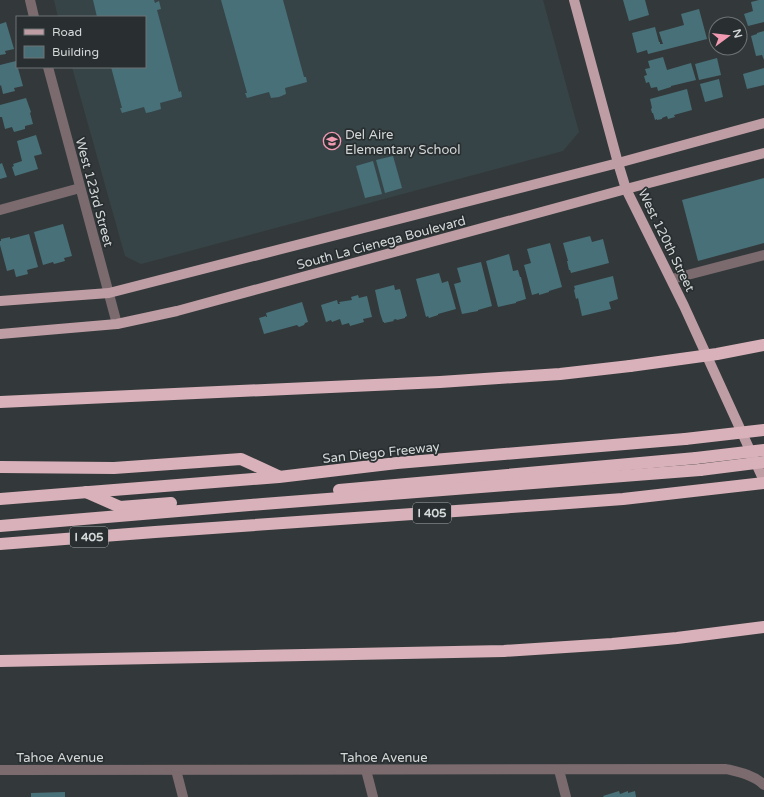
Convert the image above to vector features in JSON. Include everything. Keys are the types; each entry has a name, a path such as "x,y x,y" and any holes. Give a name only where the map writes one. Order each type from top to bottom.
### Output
{"highway":[{"path":"0,402 440,382 560,374 717,354 764,345"},
{"name":"San Diego Freeway","path":"0,499 279,477 397,463 685,439 764,430"},
{"path":"85,492 120,507 367,488 696,458 764,450"},
{"path":"0,467 114,468 241,459 279,477"},
{"path":"0,526 255,504 700,470 764,462"},
{"name":"I 405","path":"0,544 623,499 764,482"},
{"path":"0,550 22,542"},
{"path":"0,661 504,651 677,638 764,627"},
{"path":"0,670 55,660"}],"main road":[{"name":"West 120th Street","path":"574,0 626,189 672,279 764,482"},
{"name":"South La Cienega Boulevard","path":"0,301 109,293 764,123"},
{"name":"South La Cienega Boulevard","path":"0,334 117,324 185,308 764,153"}],"street":[{"path":"30,0 34,16"},
{"name":"West 123rd Street","path":"48,68 117,324"},
{"path":"0,210 80,188"},
{"path":"672,279 764,255"},
{"name":"Tahoe Avenue","path":"0,770 726,769 745,774 764,785"},
{"path":"176,770 184,797"},
{"path":"366,770 373,797"},
{"path":"559,770 566,797"}],"shaded area":[{"name":"Del Aire Elementary School","path":"54,0 543,0 579,132 563,151 141,264 125,256 72,68 146,68 146,16 58,16"}],"building":[{"path":"93,0 154,0 155,3 159,1 161,9 157,10 179,92 181,91 182,97 160,103 161,109 151,112 146,113 144,107 122,113 111,68 146,68 146,16 97,16"},
{"path":"221,0 283,0 304,77 306,77 307,82 285,88 286,94 279,97 271,98 269,92 247,98 245,93 247,93"},
{"path":"623,0 645,0 649,15 629,21"},
{"path":"764,0 764,22 748,26 748,16 745,16 744,14 753,11 751,2"},
{"path":"699,9 707,39 648,54 647,50 637,53 632,33 655,27 659,42 660,44 663,44 659,32 684,25 681,14"},
{"path":"6,22 14,49 5,51 6,54 0,55 0,24"},
{"path":"764,31 764,60 762,55 756,56 751,36"},
{"path":"663,57 667,70 691,63 696,80 658,91 657,87 651,88 649,82 646,83 644,76 647,75 645,69 650,68 648,61"},
{"path":"717,58 721,75 699,80 695,64"},
{"path":"16,61 16,68 18,68 23,86 14,88 15,91 3,94 1,85 0,86 0,65"},
{"path":"764,68 764,85 747,89 743,74"},
{"path":"719,79 723,97 705,102 700,84"},
{"path":"687,89 692,110 674,115 675,117 668,119 667,116 662,119 655,120 651,109 650,99"},
{"path":"26,98 33,124 25,126 25,129 14,132 12,127 5,129 2,117 0,117 0,105"},
{"path":"36,135 42,154 34,156 38,169 15,176 12,167 14,166 13,164 22,161 17,141"},
{"path":"393,156 402,188 385,193 376,160"},
{"path":"373,161 382,194 365,198 356,166"},
{"path":"2,163 7,177 0,179 0,164"},
{"path":"764,178 764,243 698,261 682,200"},
{"path":"63,224 72,256 64,258 65,261 43,265 34,232"},
{"path":"29,234 38,267 27,270 28,274 16,277 14,269 7,271 0,241 1,239 10,237 10,239"},
{"path":"590,236 592,242 603,239 609,263 571,273 563,243"},
{"path":"550,243 562,287 539,295 539,293 532,295 524,265 531,263 527,249"},
{"path":"509,254 513,271 518,270 521,277 526,299 498,307 486,261"},
{"path":"481,262 492,306 478,311 462,314 454,284 461,282 457,268"},
{"path":"439,273 442,283 448,281 456,309 429,318 428,316 426,317 416,279"},
{"path":"613,276 618,299 609,302 611,309 582,316 578,298 576,299 574,286"},
{"path":"394,285 395,290 400,289 407,316 405,318 384,323 380,313 375,290"},
{"path":"358,295 359,298 367,296 372,317 363,319 364,322 350,326 349,323 342,325 340,319 332,322 331,320 326,322 321,305 337,300 338,304 340,304 339,302 352,300 351,297"},
{"path":"302,302 308,322 299,327 297,325 264,334 259,318 267,317 266,313"},
{"path":"619,791 620,794 628,791 628,793 635,791 636,797 603,796"},
{"path":"65,792 65,797 31,797 31,793"}],"place":[{"name":"Del Aire Elementary School","path":"332,141"}]}
